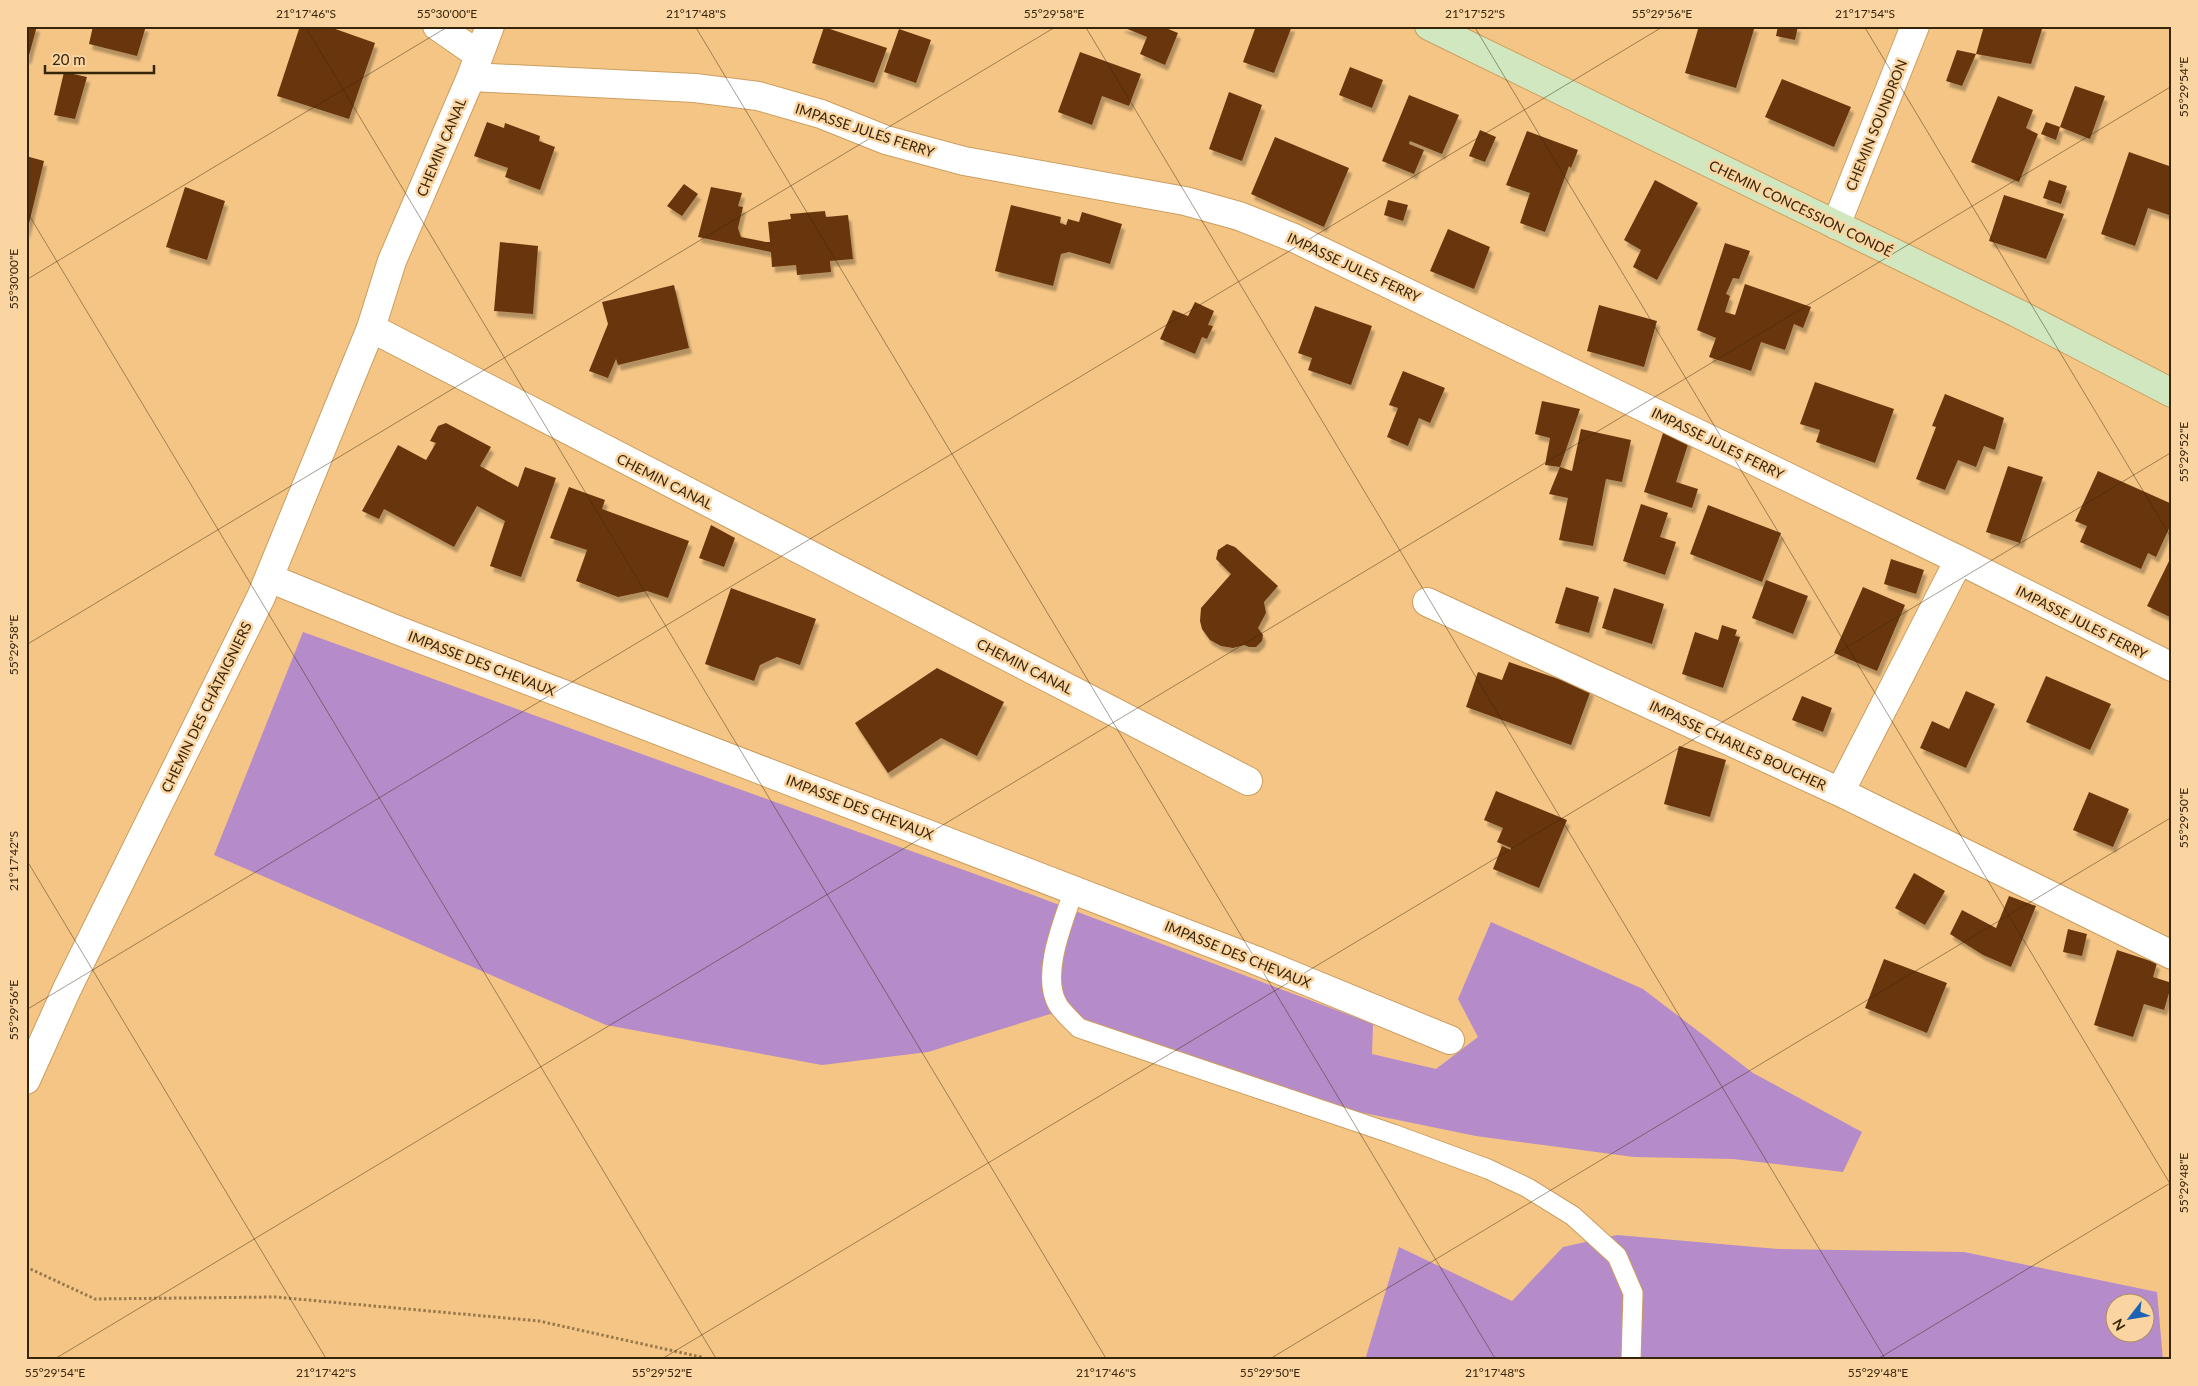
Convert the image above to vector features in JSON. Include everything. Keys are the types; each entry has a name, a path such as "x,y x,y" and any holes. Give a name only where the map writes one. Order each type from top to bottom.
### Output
{"street":[{"path":"437,26 475,66"},
{"name":"CHEMIN CANAL","path":"490,26 475,66 392,261 371,328 1248,781"},
{"name":"CHEMIN CONCESSION CONDÉ","path":"1428,26 2017,313 2172,393"},
{"name":"CHEMIN SOUNDRON","path":"1836,225 1915,26"},
{"name":"IMPASSE JULES FERRY","path":"475,66 758,96 822,114 886,140 964,162 1186,202 1239,216 1294,238 1959,560 2172,667"},
{"name":"CHEMIN DES CHÂTAIGNIERS","path":"26,1080 67,988 269,578 371,328"},
{"name":"IMPASSE CHARLES BOUCHER","path":"1427,602 1840,792 1959,560"},
{"name":"IMPASSE DES CHEVAUX","path":"269,578 397,630 1255,960 1450,1040"},
{"path":"1840,792 2172,955"}],"lane":[{"path":"1074,890 1053,953 1052,987 1058,1004 1079,1028 1393,1134 1488,1169 1528,1188 1573,1216 1617,1256 1632,1293 1632,1360"}],"path":[{"path":"26,1268 95,1299 275,1297 539,1321 701,1357 707,1360"}],"shaded area":[{"path":"303,632 1033,895 1373,1024 1372,1054 1436,1069 1478,1037 1458,999 1491,922 1643,989 1753,1073 1862,1132 1843,1172 1733,1159 1634,1157 1476,1136 1359,1112 1212,1070 1050,1014 928,1052 822,1065 606,1025 214,855"},
{"path":"1617,1235 1778,1249 1964,1252 2157,1292 2163,1360 1365,1360 1399,1247 1512,1301 1563,1247"}],"building":[{"path":"26,26 37,26 28,59 26,58"},
{"path":"93,26 146,26 137,56 89,44"},
{"path":"300,26 327,26 375,43 349,119 277,96"},
{"path":"1120,26 1161,26 1178,33 1165,65 1140,54 1147,37"},
{"path":"1256,26 1292,26 1274,73 1243,62"},
{"path":"1699,26 1755,26 1736,88 1685,73"},
{"path":"1778,26 1798,26 1795,40 1776,36"},
{"path":"1984,26 2043,26 2031,64 1976,54"},
{"path":"824,27 887,48 874,83 812,63"},
{"path":"899,29 931,40 916,83 884,72"},
{"path":"1957,50 1976,54 1962,86 1946,81"},
{"path":"1080,52 1141,74 1129,106 1102,96 1092,125 1058,112"},
{"path":"1350,67 1383,80 1372,108 1339,95"},
{"path":"64,72 87,77 75,119 54,115"},
{"path":"1782,79 1851,107 1834,147 1765,117"},
{"path":"2075,86 2105,96 2090,139 2060,127"},
{"path":"1229,92 1262,105 1242,161 1209,149"},
{"path":"1409,95 1459,115 1442,154 1410,141 1409,144 1424,150 1414,174 1382,161"},
{"path":"1998,96 2033,110 2026,128 2038,134 2019,182 1971,162"},
{"path":"487,122 504,128 505,123 540,136 539,141 555,147 540,190 505,177 508,168 474,156"},
{"path":"2046,122 2060,127 2056,140 2041,134"},
{"path":"1480,130 1496,137 1485,162 1469,156"},
{"path":"1527,131 1578,150 1571,168 1569,166 1545,232 1520,223 1530,193 1506,185"},
{"path":"1275,137 1349,168 1324,227 1251,194"},
{"path":"2129,152 2172,167 2172,216 2148,208 2135,246 2101,234"},
{"path":"26,156 44,161 27,232 26,232"},
{"path":"1655,180 1698,203 1657,280 1633,267 1641,250 1624,240"},
{"path":"2049,180 2067,186 2061,204 2043,198"},
{"path":"684,184 698,194 682,216 667,206"},
{"path":"185,187 225,201 207,260 166,247"},
{"path":"711,187 742,193 738,206 743,207 738,228 741,237 770,242 768,222 791,219 790,214 825,211 826,217 848,215 853,259 830,261 831,272 797,275 796,265 772,267 771,252 698,237"},
{"path":"2004,195 2064,214 2046,259 1989,241"},
{"path":"1388,200 1408,205 1403,221 1384,215"},
{"path":"1011,205 1061,217 1060,223 1066,225 1068,219 1079,222 1082,212 1122,224 1110,264 1069,252 1061,254 1053,286 995,271"},
{"path":"1448,229 1490,247 1474,289 1430,271"},
{"path":"500,242 538,246 533,314 494,311"},
{"path":"1725,243 1750,251 1739,279 1733,278 1726,294 1730,296 1725,312 1735,315 1745,284 1811,307 1803,328 1794,324 1785,350 1761,342 1751,371 1709,357 1716,338 1697,330"},
{"path":"674,285 689,348 618,365 616,359 608,378 589,371 608,324 602,302"},
{"path":"1195,302 1214,311 1208,325 1213,326 1207,339 1202,337 1195,354 1160,339 1173,310 1188,316"},
{"path":"1599,305 1657,321 1644,367 1587,351"},
{"path":"1315,306 1372,326 1351,385 1308,370 1312,358 1298,353"},
{"path":"1403,371 1445,388 1430,423 1419,418 1408,446 1387,437 1398,408 1389,405"},
{"path":"1815,382 1894,409 1875,463 1816,442 1820,430 1800,424"},
{"path":"1945,394 2004,418 1995,450 1984,446 1976,467 1958,460 1945,490 1916,479 1936,427 1932,426"},
{"path":"1542,401 1580,409 1560,467 1545,465 1550,438 1535,434"},
{"path":"446,423 491,447 480,466 518,487 525,467 556,478 521,577 490,566 505,521 477,506 454,547 384,509 379,519 362,511 398,445 426,460 436,443 430,441 438,426"},
{"path":"1581,429 1631,440 1622,482 1606,479 1593,546 1559,540 1568,498 1549,494 1560,467 1572,471"},
{"path":"1664,430 1690,438 1676,482 1698,489 1692,508 1644,492"},
{"path":"2008,466 2043,477 2020,543 1986,532"},
{"path":"2098,471 2172,504 2172,522 2156,557 2148,553 2141,569 2080,542 2087,526 2075,521"},
{"path":"569,487 605,500 602,509 689,541 668,598 647,591 618,597 576,581 587,550 550,538"},
{"path":"1641,504 1668,513 1660,537 1676,542 1665,575 1623,561"},
{"path":"1708,505 1781,533 1762,582 1690,554"},
{"path":"711,525 735,538 724,567 699,558"},
{"path":"1227,544 1235,547 1278,586 1264,602 1266,613 1258,628 1263,635 1262,641 1256,647 1244,645 1233,648 1221,646 1210,640 1202,629 1200,621 1201,608 1231,574 1216,559 1218,550"},
{"path":"2172,555 2172,618 2147,606"},
{"path":"1891,559 1924,570 1916,594 1884,584"},
{"path":"1766,580 1808,596 1793,634 1752,618"},
{"path":"1566,587 1599,597 1589,633 1555,623"},
{"path":"1863,587 1905,605 1877,671 1834,653"},
{"path":"731,588 816,619 800,665 777,657 760,665 754,681 705,664"},
{"path":"1614,588 1664,604 1652,644 1602,628"},
{"path":"1722,625 1737,630 1735,636 1740,637 1723,688 1682,674 1695,632 1718,640"},
{"path":"1509,662 1591,690 1571,745 1466,707 1478,672 1502,680"},
{"path":"937,668 1004,702 977,756 941,738 888,773 855,723"},
{"path":"2046,676 2111,704 2090,750 2026,722"},
{"path":"1966,691 1995,704 1966,768 1920,748 1932,721 1949,729"},
{"path":"1802,696 1832,708 1823,732 1792,720"},
{"path":"1679,746 1726,760 1710,817 1664,804"},
{"path":"1496,791 1567,820 1539,888 1493,869 1502,846 1511,850 1511,848 1497,842 1503,828 1484,820"},
{"path":"2089,792 2129,809 2113,847 2073,830"},
{"path":"1914,873 1945,891 1925,925 1895,908"},
{"path":"2009,896 2036,906 2011,967 1983,955 1950,934 1962,910 1996,928"},
{"path":"2068,929 2087,934 2082,956 2063,952"},
{"path":"2117,950 2157,963 2153,977 2172,983 2164,1010 2144,1004 2133,1037 2094,1025"},
{"path":"1884,959 1947,983 1927,1033 1865,1008"}]}
